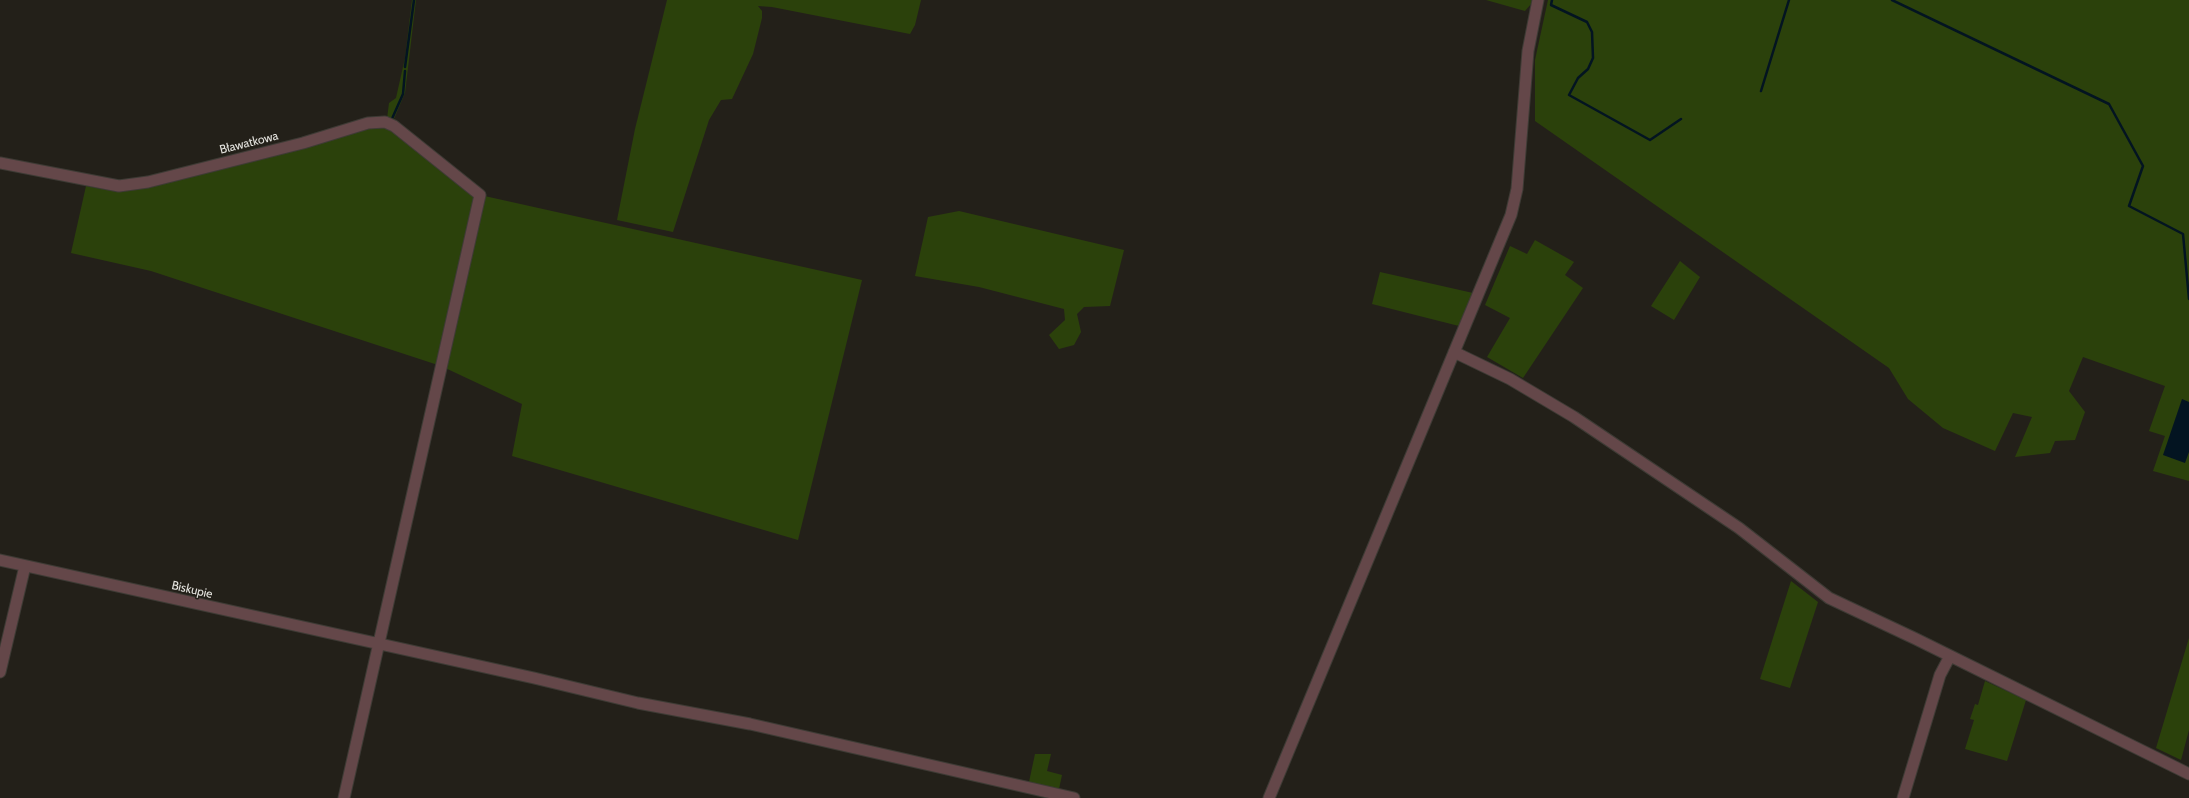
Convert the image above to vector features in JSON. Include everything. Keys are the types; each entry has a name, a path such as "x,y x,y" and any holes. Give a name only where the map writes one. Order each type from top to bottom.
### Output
{"street":[{"path":"1269,798 1506,230 1515,201 1528,51 1538,0"},
{"name":"Bławatkowa","path":"0,163 119,186 148,182 296,145 368,123 385,122 394,126 480,195 379,645"},
{"path":"1454,352 1510,379 1574,417 1739,528 1829,598 2189,774"},
{"name":"Biskupie","path":"0,560 379,645 534,678 638,703 750,724 1074,798"},
{"path":"0,672 25,566"},
{"path":"344,798 379,645"},
{"path":"1903,798 1940,675 1950,656"}],"green space":[{"path":"412,0 416,0 405,93 393,121 387,119 389,103 396,98 405,58"},
{"path":"667,0 921,0 915,25 910,34 772,7 758,6 762,11 762,18 753,54 732,99 721,100 709,120 673,232 617,220 635,129"},
{"path":"1486,0 1532,0 1531,4 1525,11"},
{"path":"1548,0 2189,0 2189,481 2153,471 2165,436 2149,431 2165,386 2083,357 2069,391 2085,412 2075,440 2055,441 2050,453 2015,457 2032,417 2013,413 1995,451 1943,428 1908,399 1889,368 1535,121 1535,60"},
{"path":"385,122 480,195 862,280 798,540 512,456 522,404 441,366 151,271 71,253 86,186 118,192"},
{"path":"959,211 1124,250 1110,306 1084,307 1077,314 1081,332 1074,345 1059,349 1049,335 1065,320 1064,309 979,287 915,276 928,217"},
{"path":"1535,240 1574,262 1565,275 1583,288 1523,378 1487,357 1510,318 1485,305 1510,246 1527,254"},
{"path":"1680,261 1700,277 1674,320 1651,306"},
{"path":"1380,272 1473,293 1459,326 1372,304"},
{"path":"1791,581 1818,602 1790,688 1760,679"},
{"path":"2189,638 2189,730 2181,760 2156,748"},
{"path":"1985,681 2026,700 2007,761 1965,749 1974,720 1970,719 1975,704 1978,705"},
{"path":"1035,754 1051,754 1047,771 1062,775 1059,789 1029,782"}],"water":[{"path":"2182,399 2189,402 2189,452 2185,463 2163,455"}],"waterway":[{"path":"405,67 414,0"},
{"path":"1552,0 1551,5 1587,22 1592,32 1593,58 1588,69 1578,78 1569,95 1650,140 1681,119"},
{"path":"1761,91 1789,0"},
{"path":"1892,0 2109,104 2143,166 2129,206 2183,234 2189,299"},
{"path":"391,121 403,94 405,71"}]}
